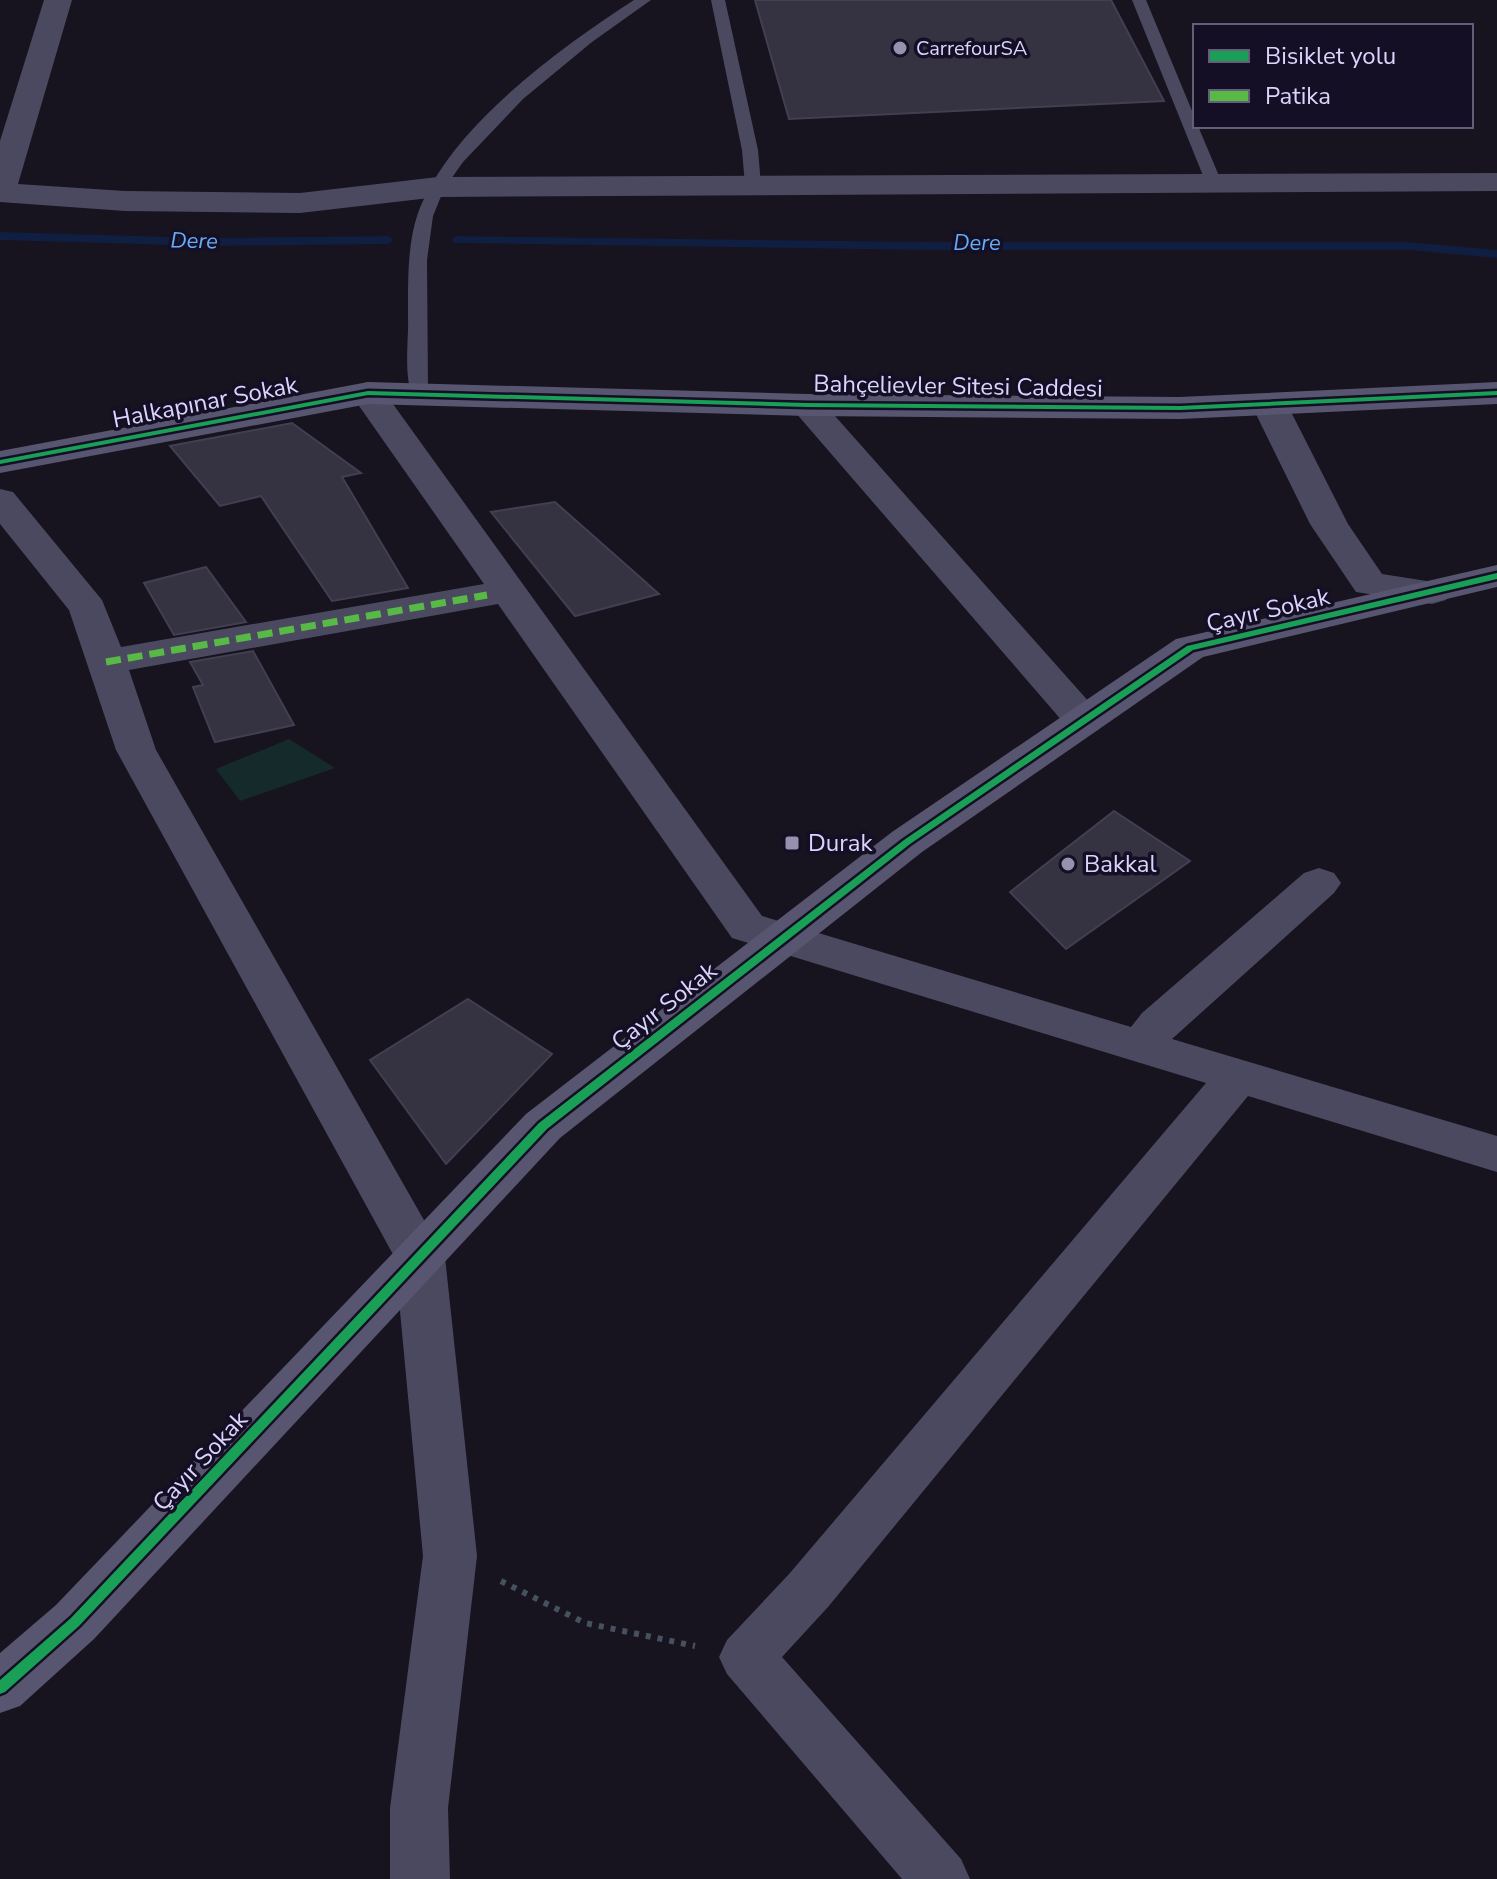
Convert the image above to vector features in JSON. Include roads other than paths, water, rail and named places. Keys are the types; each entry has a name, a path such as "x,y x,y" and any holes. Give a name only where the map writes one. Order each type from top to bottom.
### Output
{"street":[{"path":"58,0 1,192 125,201 300,203 438,187 1497,182"},
{"name":"Halkapınar Sokak","path":"0,462 368,393 419,392"},
{"name":"Bahçelievler Sitesi Caddesi","path":"419,392 807,405 1180,408 1497,393"},
{"path":"368,393 747,927 1497,1154"},
{"path":"1269,404 1329,524 1370,584 1432,592"},
{"path":"807,405 1084,721"},
{"path":"0,500 88,608 136,750 420,1257 450,1556 419,1808 420,1879"},
{"name":"Çayır Sokak","path":"0,1688 75,1622 543,1126 907,842 1190,648 1497,576"},
{"path":"106,662 487,595"},
{"path":"1140,1047 1158,1024 1319,883"},
{"path":"940,1879 747,1657 809,1590 1238,1076"}],"lane":[{"path":"419,392 416,275 425,213 438,187 490,120 560,61 644,0"},
{"path":"718,0 750,150 753,185"},
{"path":"1139,0 1214,183"}],"waterway":[{"name":"Dere","path":"0,236 206,242 388,240"},
{"name":"Dere","path":"457,240 925,246 1407,246 1497,254"}],"place":[{"name":"CarrefourSA","path":"900,48"},
{"name":"Durak","path":"792,843"},
{"name":"Bakkal","path":"1068,864"}]}
